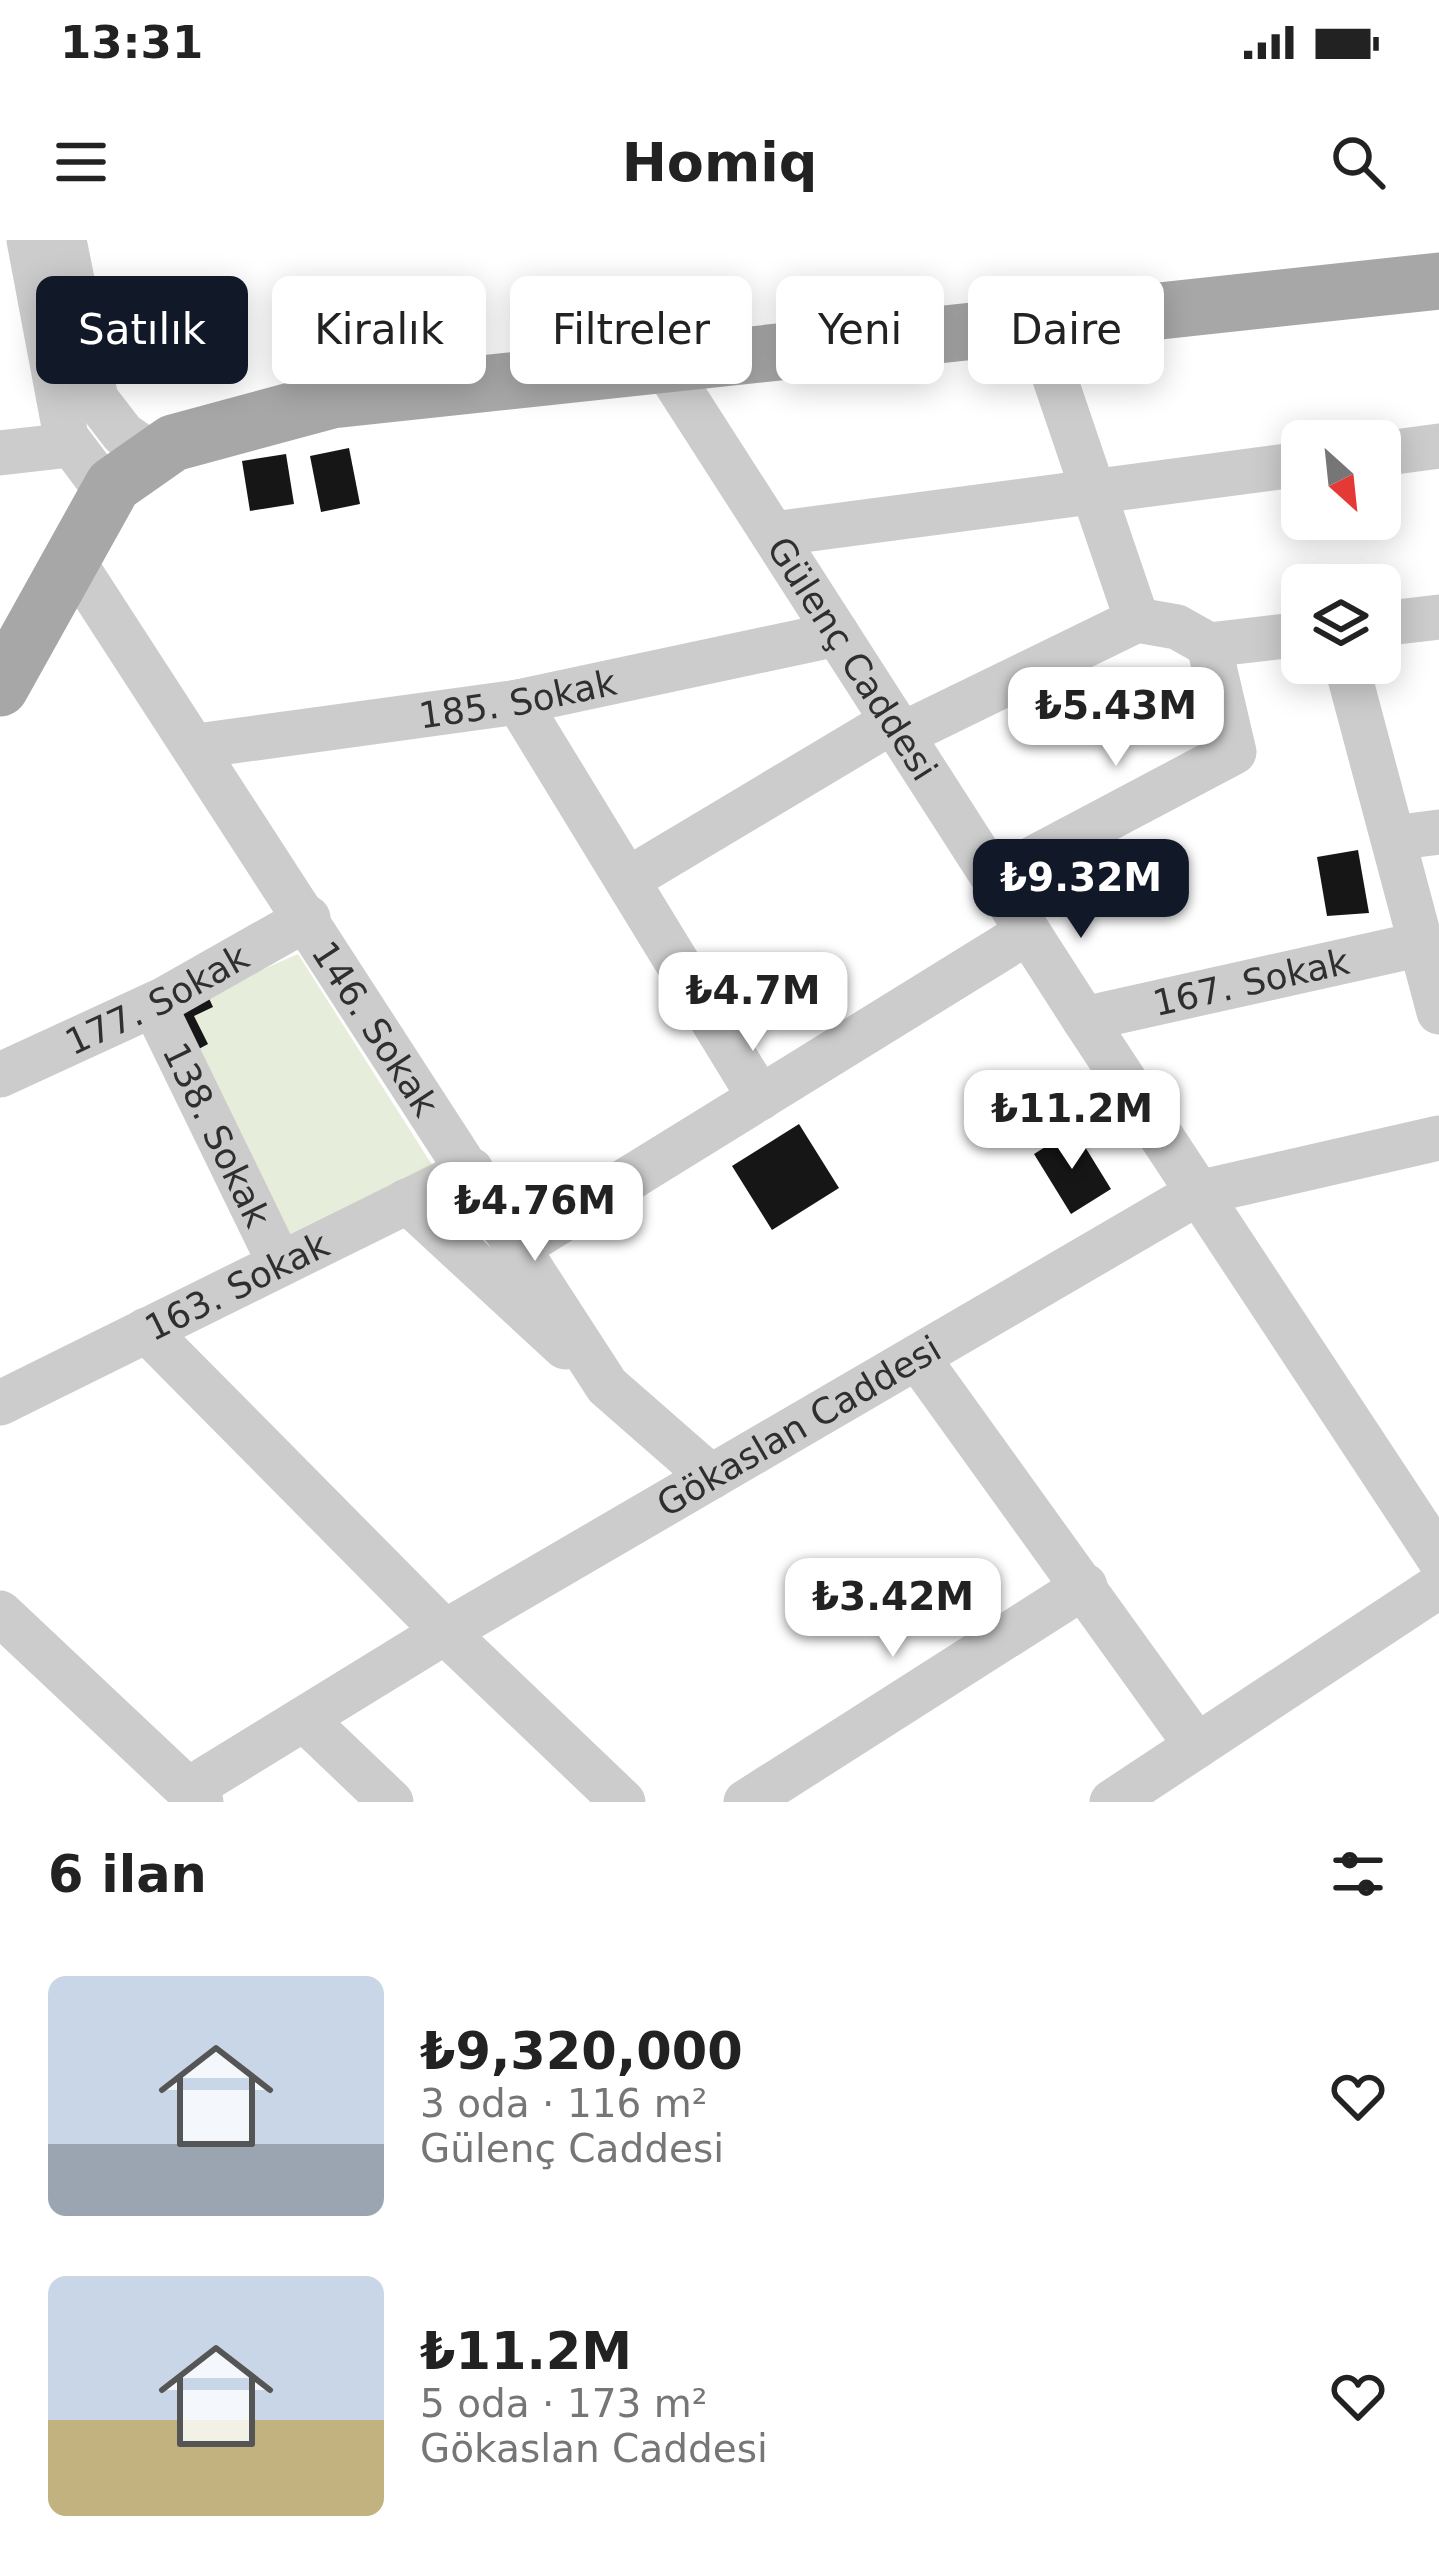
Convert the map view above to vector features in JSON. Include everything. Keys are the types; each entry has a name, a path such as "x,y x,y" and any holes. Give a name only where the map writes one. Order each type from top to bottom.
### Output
{"main road":[{"path":"1164,310 1439,281"},
{"path":"752,353 968,330"},
{"path":"0,688 70,555 125,478 173,443 332,400 510,380"}],"street":[{"path":"29,240 70,445"},
{"path":"64,240 96,398 123,434 125,478"},
{"name":"Gülenç Caddesi","path":"677,384 1084,1019 1439,1558"},
{"path":"1056,384 1137,620"},
{"path":"0,453 70,445 125,478"},
{"path":"1401,451 1439,446"},
{"path":"773,534 1281,467"},
{"name":"146. Sokak","path":"70,555 607,1386 711,1477"},
{"path":"1401,622 1439,617"},
{"path":"627,880 897,728 1137,620 1177,627 1209,646 1281,637"},
{"name":"185. Sokak","path":"197,746 518,703 837,634"},
{"path":"994,880 1234,752 1209,646"},
{"path":"1352,684 1439,1012"},
{"path":"518,703 760,1098"},
{"path":"1393,838 1439,832"},
{"name":"177. Sokak","path":"0,1075 154,1005 308,918"},
{"path":"520,1246 1028,932"},
{"name":"167. Sokak","path":"1084,1019 1420,944"},
{"name":"138. Sokak","path":"154,1005 280,1264"},
{"name":"Gökaslan Caddesi","path":"194,1796 304,1719 445,1632 1198,1193 1439,1138"},
{"name":"163. Sokak","path":"0,1403 471,1170"},
{"path":"407,1201 607,1386"},
{"path":"146,1330 445,1632 623,1802"},
{"path":"917,1357 1197,1746"},
{"path":"746,1802 1084,1586"},
{"path":"1112,1802 1439,1586"},
{"path":"0,1613 194,1796"},
{"path":"304,1719 391,1802"}],"green space":[{"path":"298,954 436,1171 290,1243 177,1007"}],"building":[{"path":"349,448 360,504 321,512 310,456"},
{"path":"286,454 294,504 250,511 242,461"},
{"path":"1358,850 1369,913 1327,916 1317,857"},
{"path":"207,994 213,1007 194,1016 208,1044 197,1050 177,1007"},
{"path":"799,1124 839,1188 772,1230 732,1166"},
{"path":"1074,1129 1111,1189 1071,1214 1034,1154"}]}
